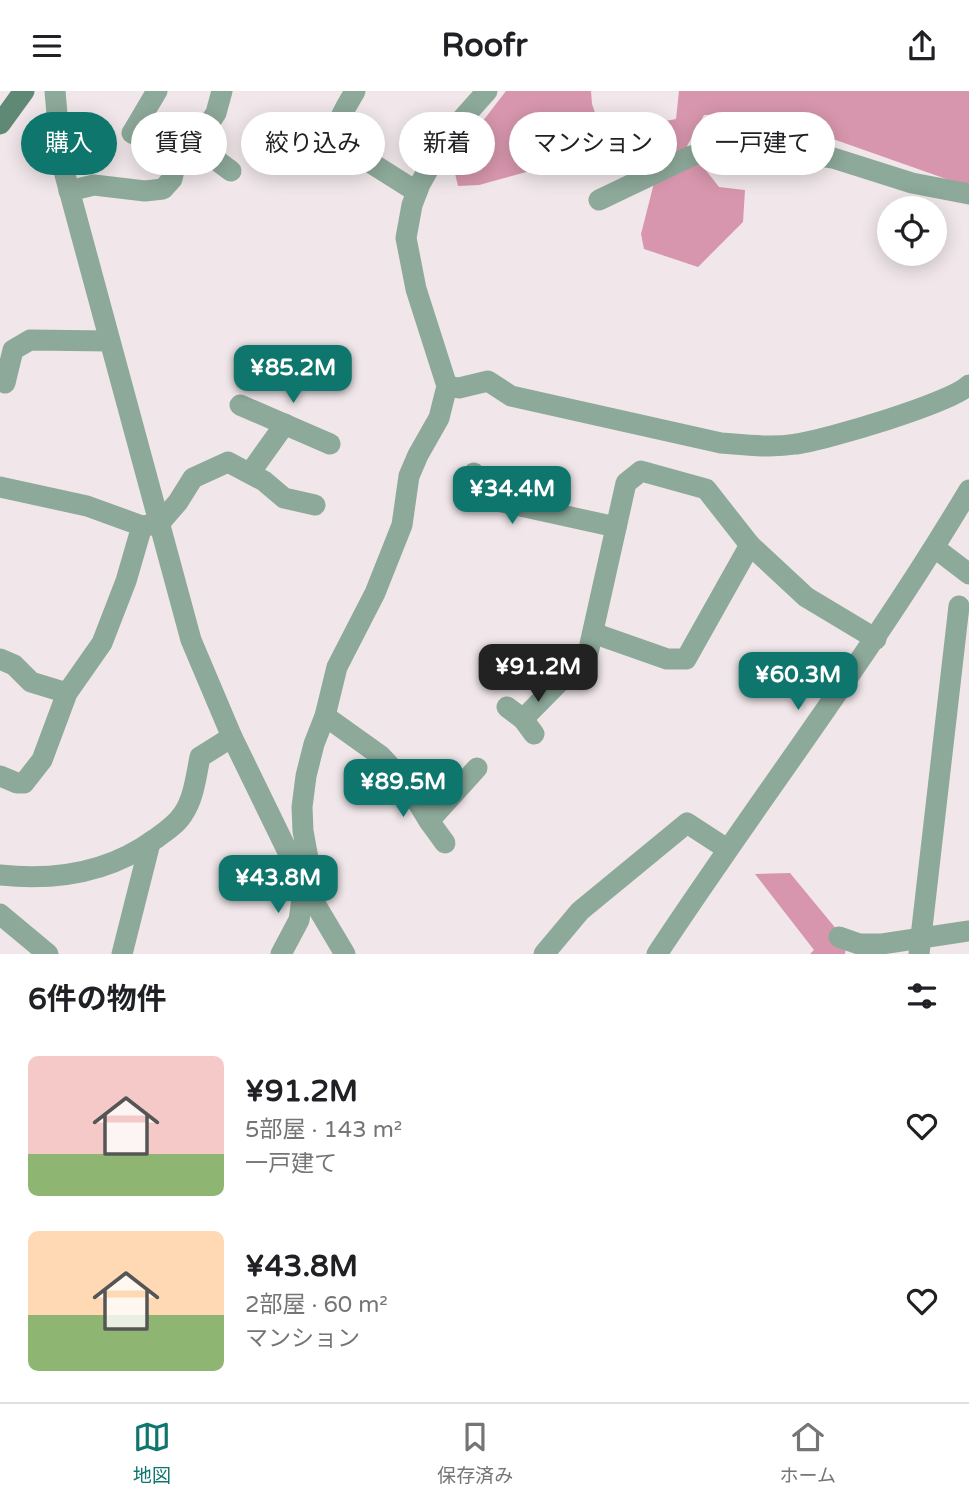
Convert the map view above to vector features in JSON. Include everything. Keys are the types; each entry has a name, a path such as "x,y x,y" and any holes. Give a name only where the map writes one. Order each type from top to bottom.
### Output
{"main road":[{"path":"0,124 24,91"}],"street":[{"path":"55,91 61,160 109,341 151,525 191,640 232,737 304,885 345,954"},
{"path":"144,112 157,91"},
{"path":"216,112 222,91"},
{"path":"355,91 339,121 336,135 341,144 417,192"},
{"path":"281,954 299,920 304,885 312,875 303,831 302,807 312,754 337,667 375,593 402,525 409,476 439,418 447,386 416,289 406,238 412,205 447,136 487,91"},
{"path":"599,200 688,157 729,142 833,158 912,183 969,194"},
{"path":"227,168 231,171"},
{"path":"69,191 94,185 145,191 163,189 173,175"},
{"path":"5,383 13,350 30,340 109,341"},
{"path":"447,386 458,388 488,381 511,396 721,443 755,446 796,445 827,437 947,398 969,385"},
{"path":"240,405 330,444"},
{"path":"250,473 285,424"},
{"path":"0,776 24,783 42,760 67,693 102,643 151,525 178,502 192,478 228,462 264,481 284,498 316,505"},
{"path":"521,720 588,653 626,483 641,471 706,489 750,545 806,597 876,639"},
{"path":"474,473 470,495 617,527"},
{"path":"0,487 87,506 151,525"},
{"path":"657,954 727,849 876,639 935,548 969,489"},
{"path":"593,633 667,659 686,659 750,545"},
{"path":"935,548 969,574"},
{"path":"920,947 959,606"},
{"path":"0,659 14,665 31,682 67,693"},
{"path":"325,716 381,756 405,782 445,843"},
{"path":"0,875 43,878 74,875 116,862 150,843 174,825 184,813 200,757 232,737"},
{"path":"429,821 477,768"},
{"path":"544,954 580,911 687,823 727,849"},
{"path":"122,954 150,843"},
{"path":"0,914 48,954"},
{"path":"839,937 859,944 920,947 938,934 969,931"}],"shaded area":[{"path":"506,91 591,91 595,112 509,112 509,175 516,175 479,185 458,186 455,175 495,175 495,112 490,112"},
{"path":"679,91 969,91 969,187 835,140 835,112 691,112 691,139 687,146 691,151 691,175 710,175 719,187 745,190 743,222 698,267 644,249 641,234 654,183 649,175 677,175"},
{"path":"790,873 847,942 845,954 810,954 814,950 755,874"}]}
